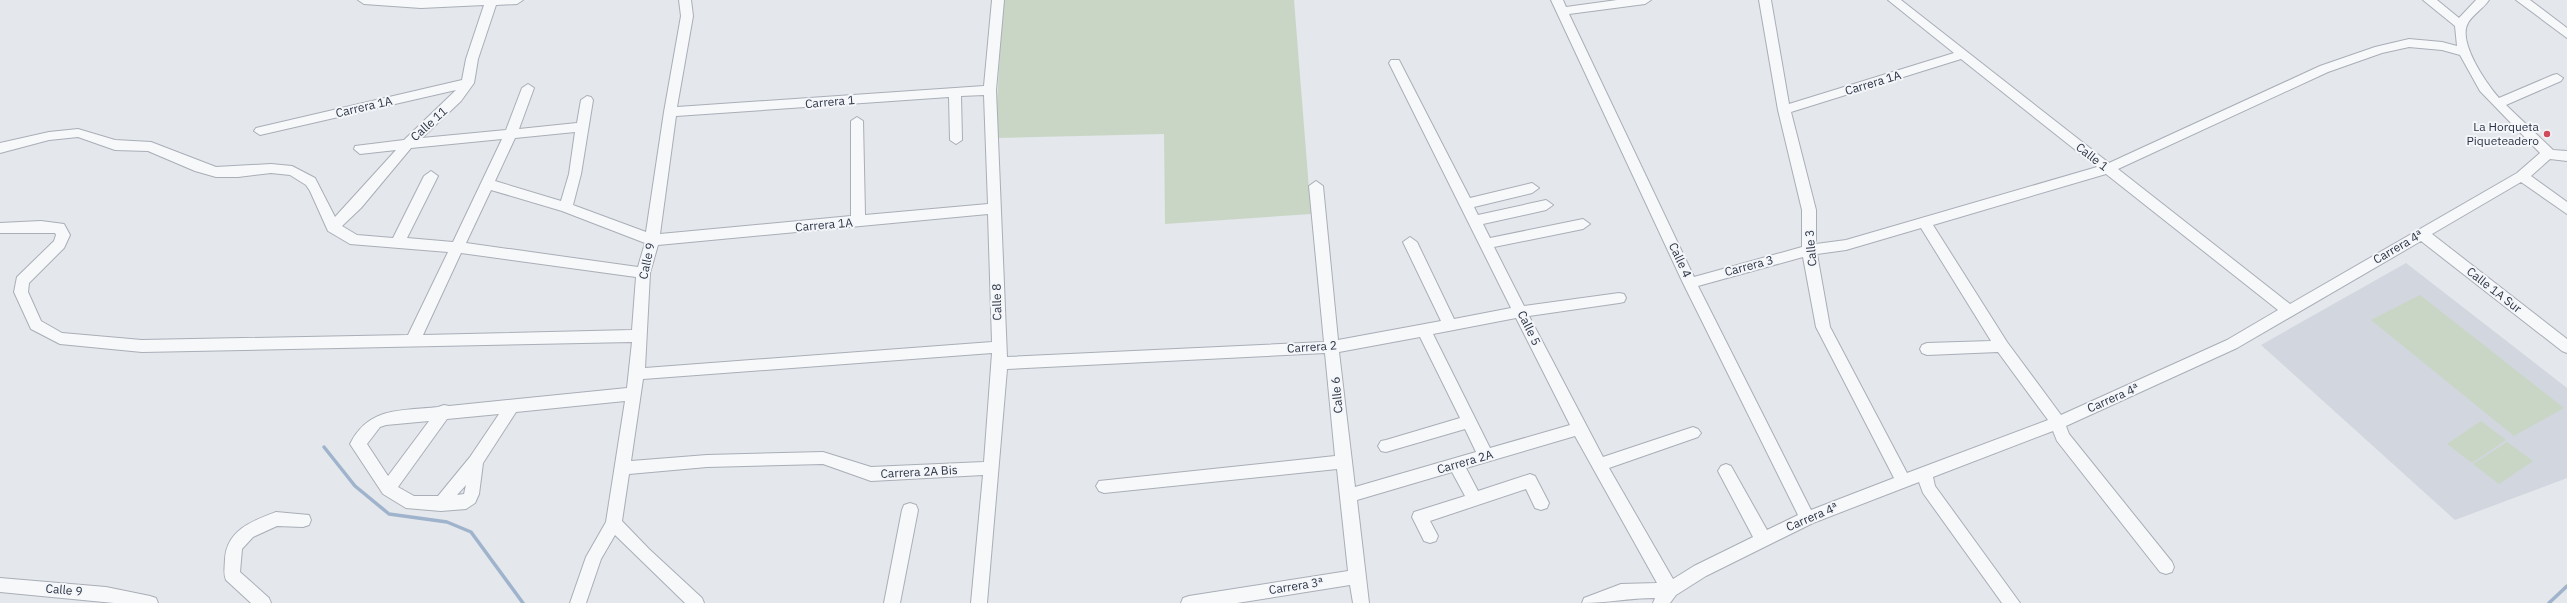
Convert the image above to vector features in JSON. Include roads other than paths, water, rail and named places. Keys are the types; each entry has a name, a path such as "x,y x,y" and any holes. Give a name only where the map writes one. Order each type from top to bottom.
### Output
{"street":[{"path":"364,0 421,4 516,0"},
{"name":"Calle 9","path":"614,523 632,394 637,374 643,273 652,240 670,112 687,16 685,0"},
{"name":"Calle 8","path":"980,603 990,468 1000,363 998,347 995,208 990,90 998,0"},
{"name":"Calle 3","path":"1765,0 1784,110 1809,210 1809,250 1823,327 1902,481"},
{"name":"Calle 1","path":"1894,0 1961,55 2290,312"},
{"path":"2430,0 2461,25"},
{"path":"2483,0 2461,25 2460,33 2464,52 2477,79 2498,103 2546,149 2547,154 2567,156"},
{"path":"2522,0 2567,34"},
{"path":"1560,6 1645,1"},
{"name":"Calle 11","path":"333,227 356,205 408,144 457,98 468,83 472,59 491,2"},
{"name":"Calle 4","path":"1560,6 1690,283 1807,518"},
{"name":"Carrera 3","path":"1690,283 1809,250 1846,245 2107,169 2324,69 2379,50 2409,43 2442,46 2464,52"},
{"name":"Carrera 1A","path":"1784,110 1961,55"},
{"name":"Calle 5","path":"1395,63 1579,429 1666,596"},
{"path":"2498,103 2557,78"},
{"name":"Carrera 1A","path":"260,131 468,83"},
{"path":"412,342 510,136 528,88"},
{"name":"Carrera 1","path":"670,112 808,104 990,90"},
{"path":"955,92 956,140"},
{"path":"566,207 576,174 587,100"},
{"path":"857,121 858,222"},
{"path":"360,149 510,136 583,127"},
{"path":"0,148 77,133 114,145 149,146 200,169 217,172 278,168 293,170 308,178 315,189 324,213 333,227 342,235 355,240 457,247 643,273"},
{"name":"Carrera 4ª","path":"1666,596 1700,571 1807,518 2058,423 2232,344 2290,312 2421,233 2522,176 2547,154"},
{"path":"398,242 431,176"},
{"path":"2522,176 2567,209"},
{"path":"488,184 566,207 652,240"},
{"name":"Calle 6","path":"1316,186 1334,347 1343,462 1350,495 1356,577 1361,603"},
{"path":"1466,204 1532,188"},
{"path":"1474,221 1546,206"},
{"name":"Carrera 1A","path":"652,240 858,222 995,208"},
{"path":"1925,223 2002,346 2058,423 2062,437 2166,567"},
{"path":"1486,244 1583,224"},
{"path":"0,228 41,226 59,228 64,236 59,244 22,280 21,292 36,325 60,338 142,346 412,342 639,336"},
{"name":"Calle 1A Sur","path":"2421,233 2567,347"},
{"path":"1410,242 1450,325"},
{"name":"Carrera 2","path":"1000,363 1334,347 1521,312 1619,298"},
{"path":"1424,330 1486,456"},
{"path":"1927,349 2002,346"},
{"path":"637,374 998,347"},
{"path":"510,407 475,462 470,499 466,502 441,504 412,503 388,489 358,444 362,437 375,423 385,419 444,411 510,407 632,394"},
{"path":"388,489 444,411"},
{"path":"1386,446 1469,422"},
{"name":"Carrera 2A","path":"1350,495 1579,429"},
{"path":"1599,465 1693,433"},
{"name":"Carrera 2A Bis","path":"622,468 707,461 823,458 871,474 990,468"},
{"path":"1104,486 1343,462"},
{"path":"1456,465 1474,498"},
{"path":"1726,471 1764,539"},
{"path":"1925,474 1928,488 2012,603"},
{"path":"1430,536 1420,517 1474,498 1530,481 1541,503"},
{"path":"892,603 910,510"},
{"path":"263,603 232,575 234,547 247,532 276,519 303,520"},
{"path":"578,603 594,557 614,523 643,554 696,603"},
{"name":"Carrera 3ª","path":"1189,603 1356,577"},
{"name":"Calle 9","path":"0,585 106,594 150,603"},
{"path":"1590,603 1621,591 1666,596"}],"waterway":[{"path":"324,447 355,486 389,514 447,522 471,532 523,603"},
{"path":"2549,603 2567,586"}],"place":[{"name":"La Horqueta Piqueteadero","path":"2547,134"}]}
